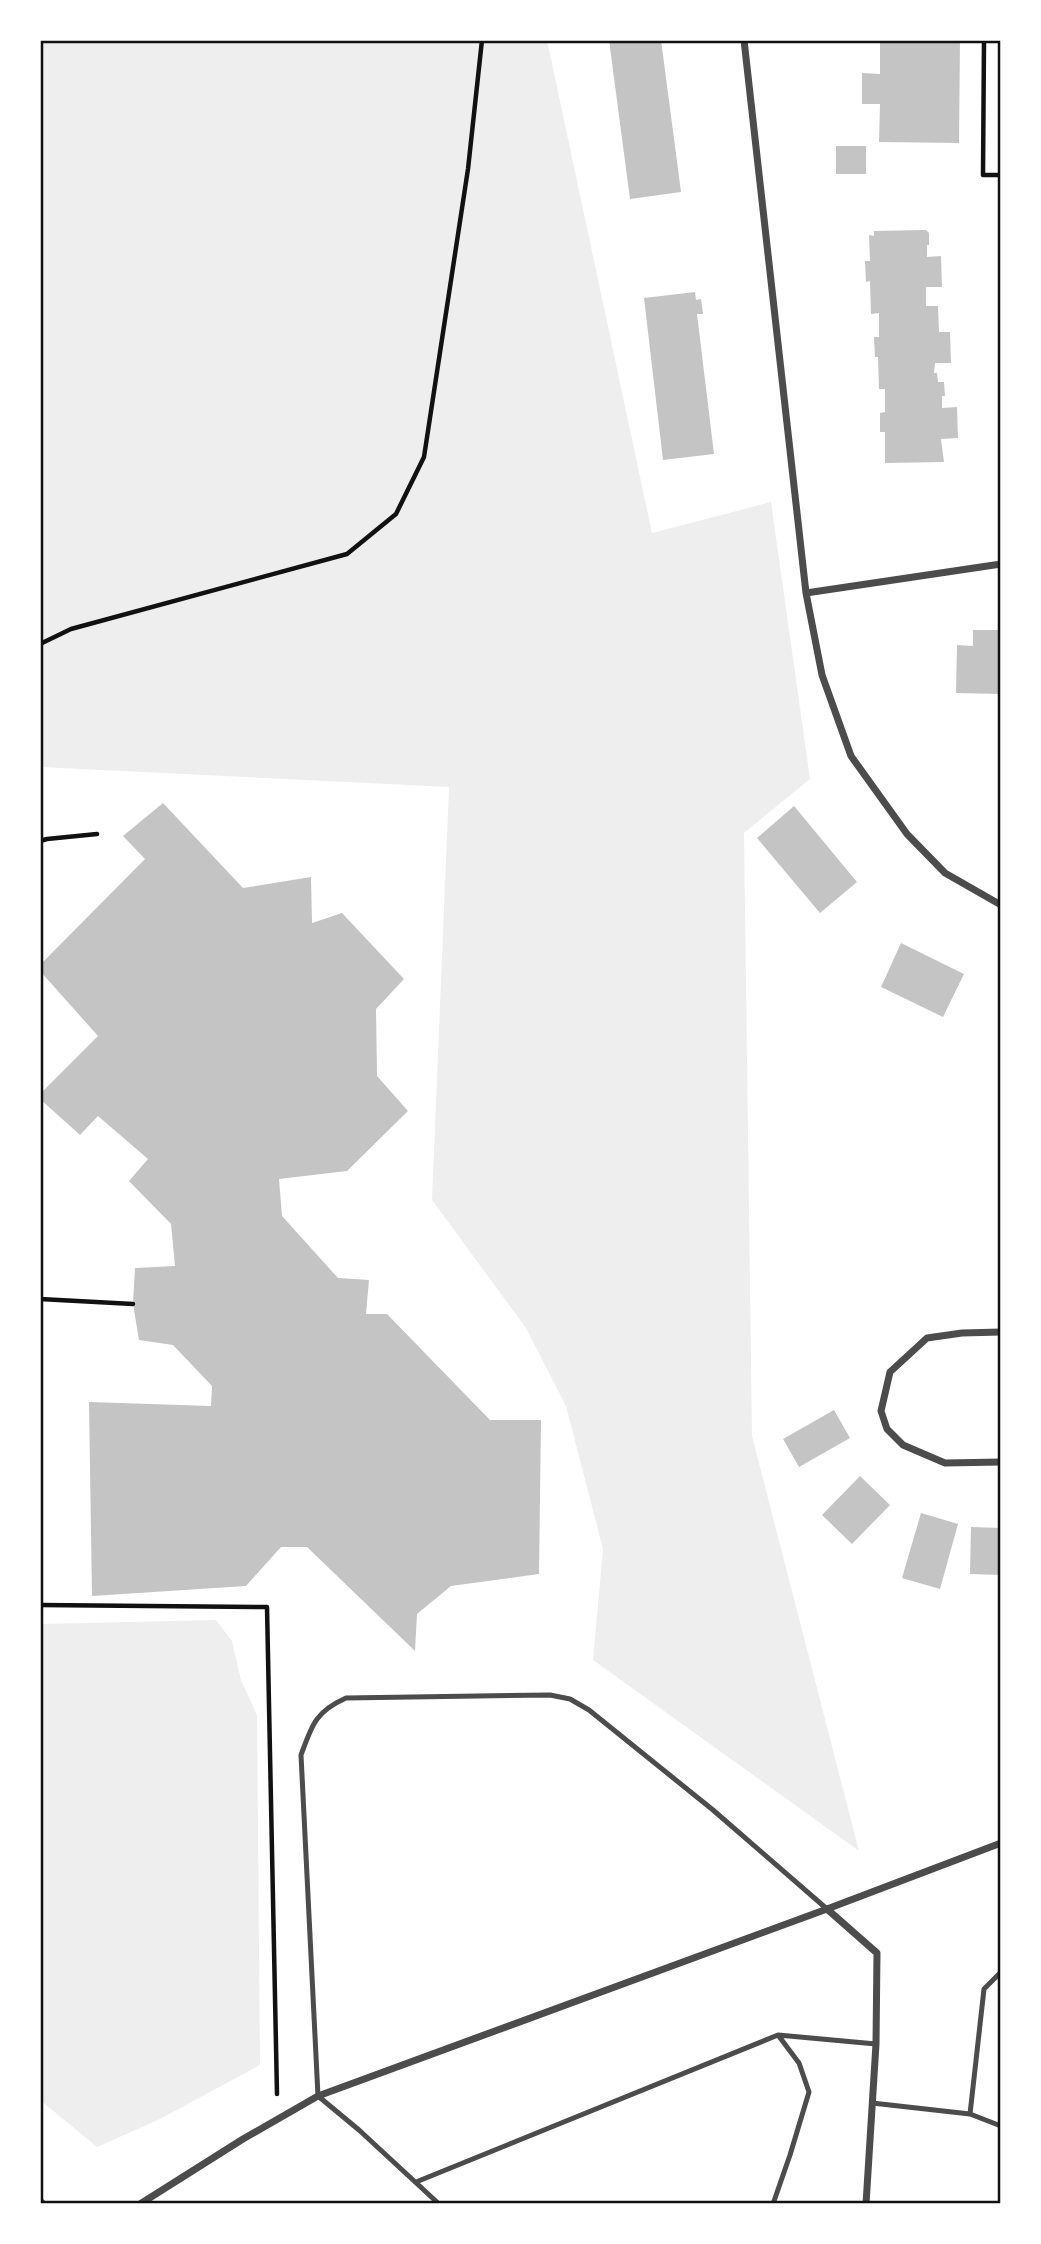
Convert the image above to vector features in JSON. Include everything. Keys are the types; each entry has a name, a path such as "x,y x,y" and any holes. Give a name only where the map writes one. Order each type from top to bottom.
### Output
{"street":[{"path":"744,40 806,593 822,675 851,756 907,835 945,873 1001,905"},
{"path":"806,593 1001,564"},
{"path":"1001,1332 962,1333 928,1338 890,1371 881,1410 887,1429 903,1445 945,1463 1001,1462"},
{"path":"140,2204 243,2139 318,2096 1001,1843"},
{"path":"827,1909 877,1953 876,2044 866,2204"}],"lane":[{"path":"439,2204 318,2096 301,1755 313,1724 328,1706 346,1698 550,1695 570,1699 589,1710 702,1801 827,1909"},
{"path":"970,2114 984,1989 1001,1972"},
{"path":"773,2204 809,2092 799,2063 778,2035"},
{"path":"416,2182 778,2035 876,2044"},
{"path":"873,2103 970,2114 1001,2126"}],"path":[{"path":"40,644 71,629 347,555 396,514 424,457 468,169 482,40"},
{"path":"984,40 983,175 1001,175"},
{"path":"40,841 47,838 97,834"},
{"path":"40,1298 133,1304"},
{"path":"40,1605 267,1607 278,2119"}],"shaded area":[{"path":"40,40 547,40 652,533 771,502 810,779 744,833 752,1436 859,1851 593,1660 603,1549 566,1406 526,1328 432,1200 449,787 40,767"},
{"path":"216,1620 232,1641 241,1680 257,1715 260,2065 160,2119 97,2147 40,2100 40,1624"}],"building":[{"path":"609,40 661,40 681,192 630,199"},
{"path":"880,40 960,40 959,143 879,142 880,104 862,104 862,73 880,74"},
{"path":"836,146 866,146 866,174 836,174"},
{"path":"926,230 929,233 927,257 941,256 942,287 926,287 926,306 938,306 939,332 950,332 951,363 935,363 934,373 937,373 938,382 944,382 942,408 957,407 958,438 941,439 944,462 885,463 885,432 880,432 880,413 885,412 885,389 879,389 874,337 879,337 879,313 871,314 870,281 866,282 865,261 870,261 869,235 874,236 874,231"},
{"path":"695,292 696,300 701,299 703,314 697,314 714,454 663,460 644,298"},
{"path":"973,630 1001,630 1001,694 956,693 957,645 973,646"},
{"path":"163,803 243,888 311,877 312,923 342,913 404,979 376,1009 377,1076 408,1111 347,1171 279,1179 282,1216 338,1278 369,1280 366,1314 387,1314 490,1420 541,1420 539,1574 451,1586 417,1614 415,1651 307,1547 281,1547 246,1586 92,1596 89,1402 211,1406 212,1386 173,1345 139,1340 133,1304 135,1268 175,1266 171,1224 129,1181 148,1159 98,1116 80,1135 40,1099 40,1094 98,1036 40,971 40,965 145,859 123,836"},
{"path":"794,806 857,882 820,913 757,838"},
{"path":"901,943 964,974 943,1017 881,987"},
{"path":"834,1410 850,1438 799,1467 783,1439"},
{"path":"860,1476 890,1505 852,1544 822,1515"},
{"path":"921,1513 958,1524 940,1589 902,1578"},
{"path":"971,1527 1001,1528 1001,1575 970,1574"}]}
